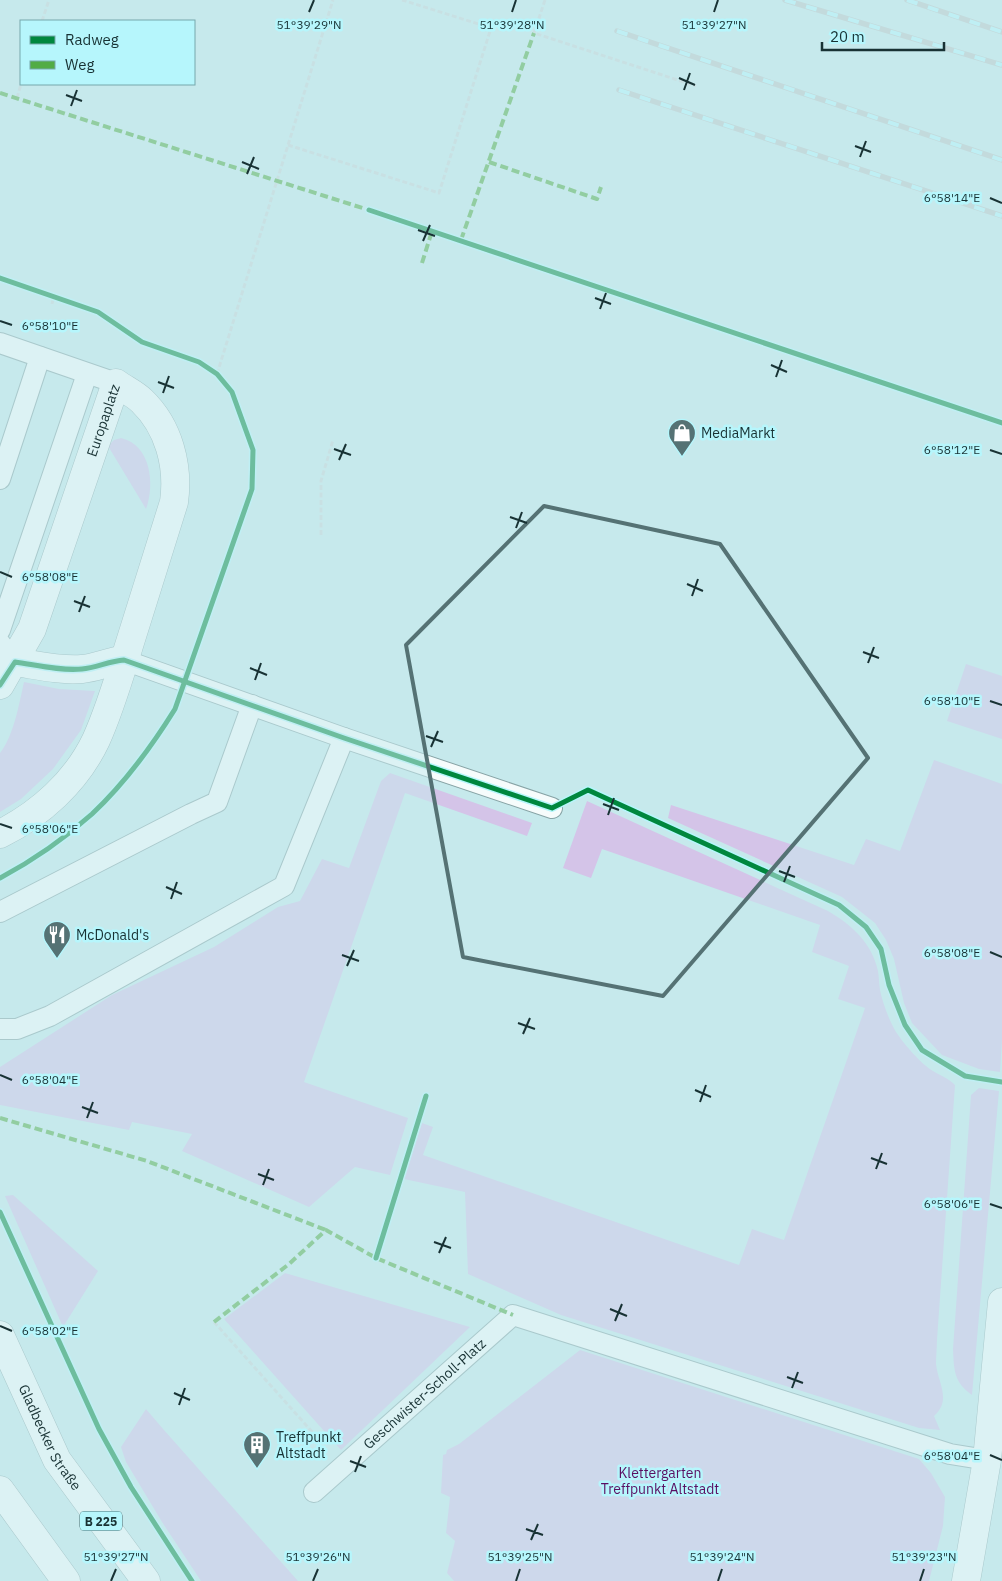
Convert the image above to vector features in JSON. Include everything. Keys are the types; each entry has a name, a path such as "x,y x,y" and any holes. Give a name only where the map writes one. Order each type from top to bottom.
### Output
{"street":[{"name":"Europaplatz","path":"0,685 7,652 32,629 116,384 140,399 152,411 172,451 176,480 174,502 124,660 95,742 80,767 67,783 37,812 21,824 0,834"},
{"path":"7,652 69,670 84,669 112,661 124,660"},
{"path":"966,1581 987,1460 1002,1302"},
{"name":"Gladbecker Straße","path":"0,1335 57,1460 146,1581"},
{"path":"0,1490 66,1581"}],"lane":[{"path":"0,343 116,384"},
{"path":"0,479 40,357"},
{"path":"0,630 87,374"},
{"path":"124,660 344,738 552,808"},
{"path":"0,912 217,802 252,705"},
{"path":"0,1029 17,1029 50,1016 284,886 344,738"},
{"name":"Geschwister-Scholl-Platz","path":"314,1492 513,1315 950,1454 987,1460"}],"path":[{"path":"42,20 49,0"},
{"path":"217,374 333,0"},
{"path":"288,145 439,193 491,28 402,0"},
{"path":"545,0 534,33 696,86"},
{"path":"17,98 21,85"},
{"path":"52,304 54,296"},
{"path":"321,535 321,481 333,440"},
{"path":"214,1322 343,1466"}],"highlighted area":[{"path":"544,506 720,544 868,758 663,996 463,957 406,645"}],"green space":[{"path":"121,438 131,442 139,449 148,467 150,488 146,509 108,446 114,440"},
{"path":"966,664 1002,676 1002,739 947,721"},
{"path":"24,682 59,689 95,691 81,730 53,769 21,799 0,812 0,753 9,737"},
{"path":"934,760 1002,784 1002,1040 1000,1072 979,1069 942,1055 912,1023 904,1003 894,959 886,940 875,923 842,897 668,818 671,805 854,865 866,839 900,851"},
{"path":"390,773 532,823 527,836 405,793 304,1082 408,1118 390,1175 355,1167 309,1207 182,1151 192,1134 132,1122 129,1130 0,1105 0,1067 112,995 214,947 278,907 300,901 322,859 349,868 381,781"},
{"path":"587,801 828,911 845,922 860,936 871,952 878,971 883,1001 896,1032 923,1064 955,1085 936,1358 943,1398 939,1410 934,1416 940,1430 919,1428 561,1315 468,1274 465,1192 404,1179 422,1123 433,1127 423,1155 739,1265 752,1229 784,1240 865,1008 838,999 849,966 812,952 820,925 602,849 591,878 563,868"},
{"path":"979,1088 999,1091 972,1395 958,1381 953,1349 971,1095"},
{"path":"13,1195 98,1271 63,1327 5,1196"},
{"path":"285,1273 470,1327 341,1450 224,1319"},
{"name":"Klettergarten Treffpunkt Altstadt","path":"580,1350 919,1459 931,1473 945,1497 943,1526 929,1581 454,1581 447,1573 455,1541 446,1533 450,1497 441,1493 443,1455 446,1454 447,1450 459,1444"},
{"path":"146,1409 298,1581 201,1581 162,1522 126,1462 121,1447"}],"railway":[{"path":"785,0 1002,65"},
{"path":"907,0 1002,32"},
{"path":"617,31 1002,160"},
{"path":"619,90 1002,216"}],"marked path":[{"path":"461,240 534,33"},
{"path":"0,93 372,211"},
{"path":"489,162 597,199 601,187"},
{"path":"422,263 432,231"},
{"path":"0,1118 147,1161 326,1230"},
{"path":"214,1322 289,1264 326,1230 376,1258 513,1315"}],"cycle path":[{"path":"369,210 1002,423"},
{"path":"0,278 98,312 142,342 199,362 217,374 232,392 253,450 252,489 175,709 137,764 92,814 48,849 0,878"},
{"path":"0,685 15,662 74,669 124,660 344,738 552,808 588,790 839,905 866,927 881,949 889,985 905,1025 922,1050 965,1076 1002,1082"},
{"path":"376,1258 426,1096"},
{"path":"0,1212 99,1429 131,1487 192,1581"}],"place":[{"name":"MediaMarkt","path":"682,457"},
{"name":"McDonald's","path":"57,959"},
{"name":"Treffpunkt Altstadt","path":"257,1469"}]}
